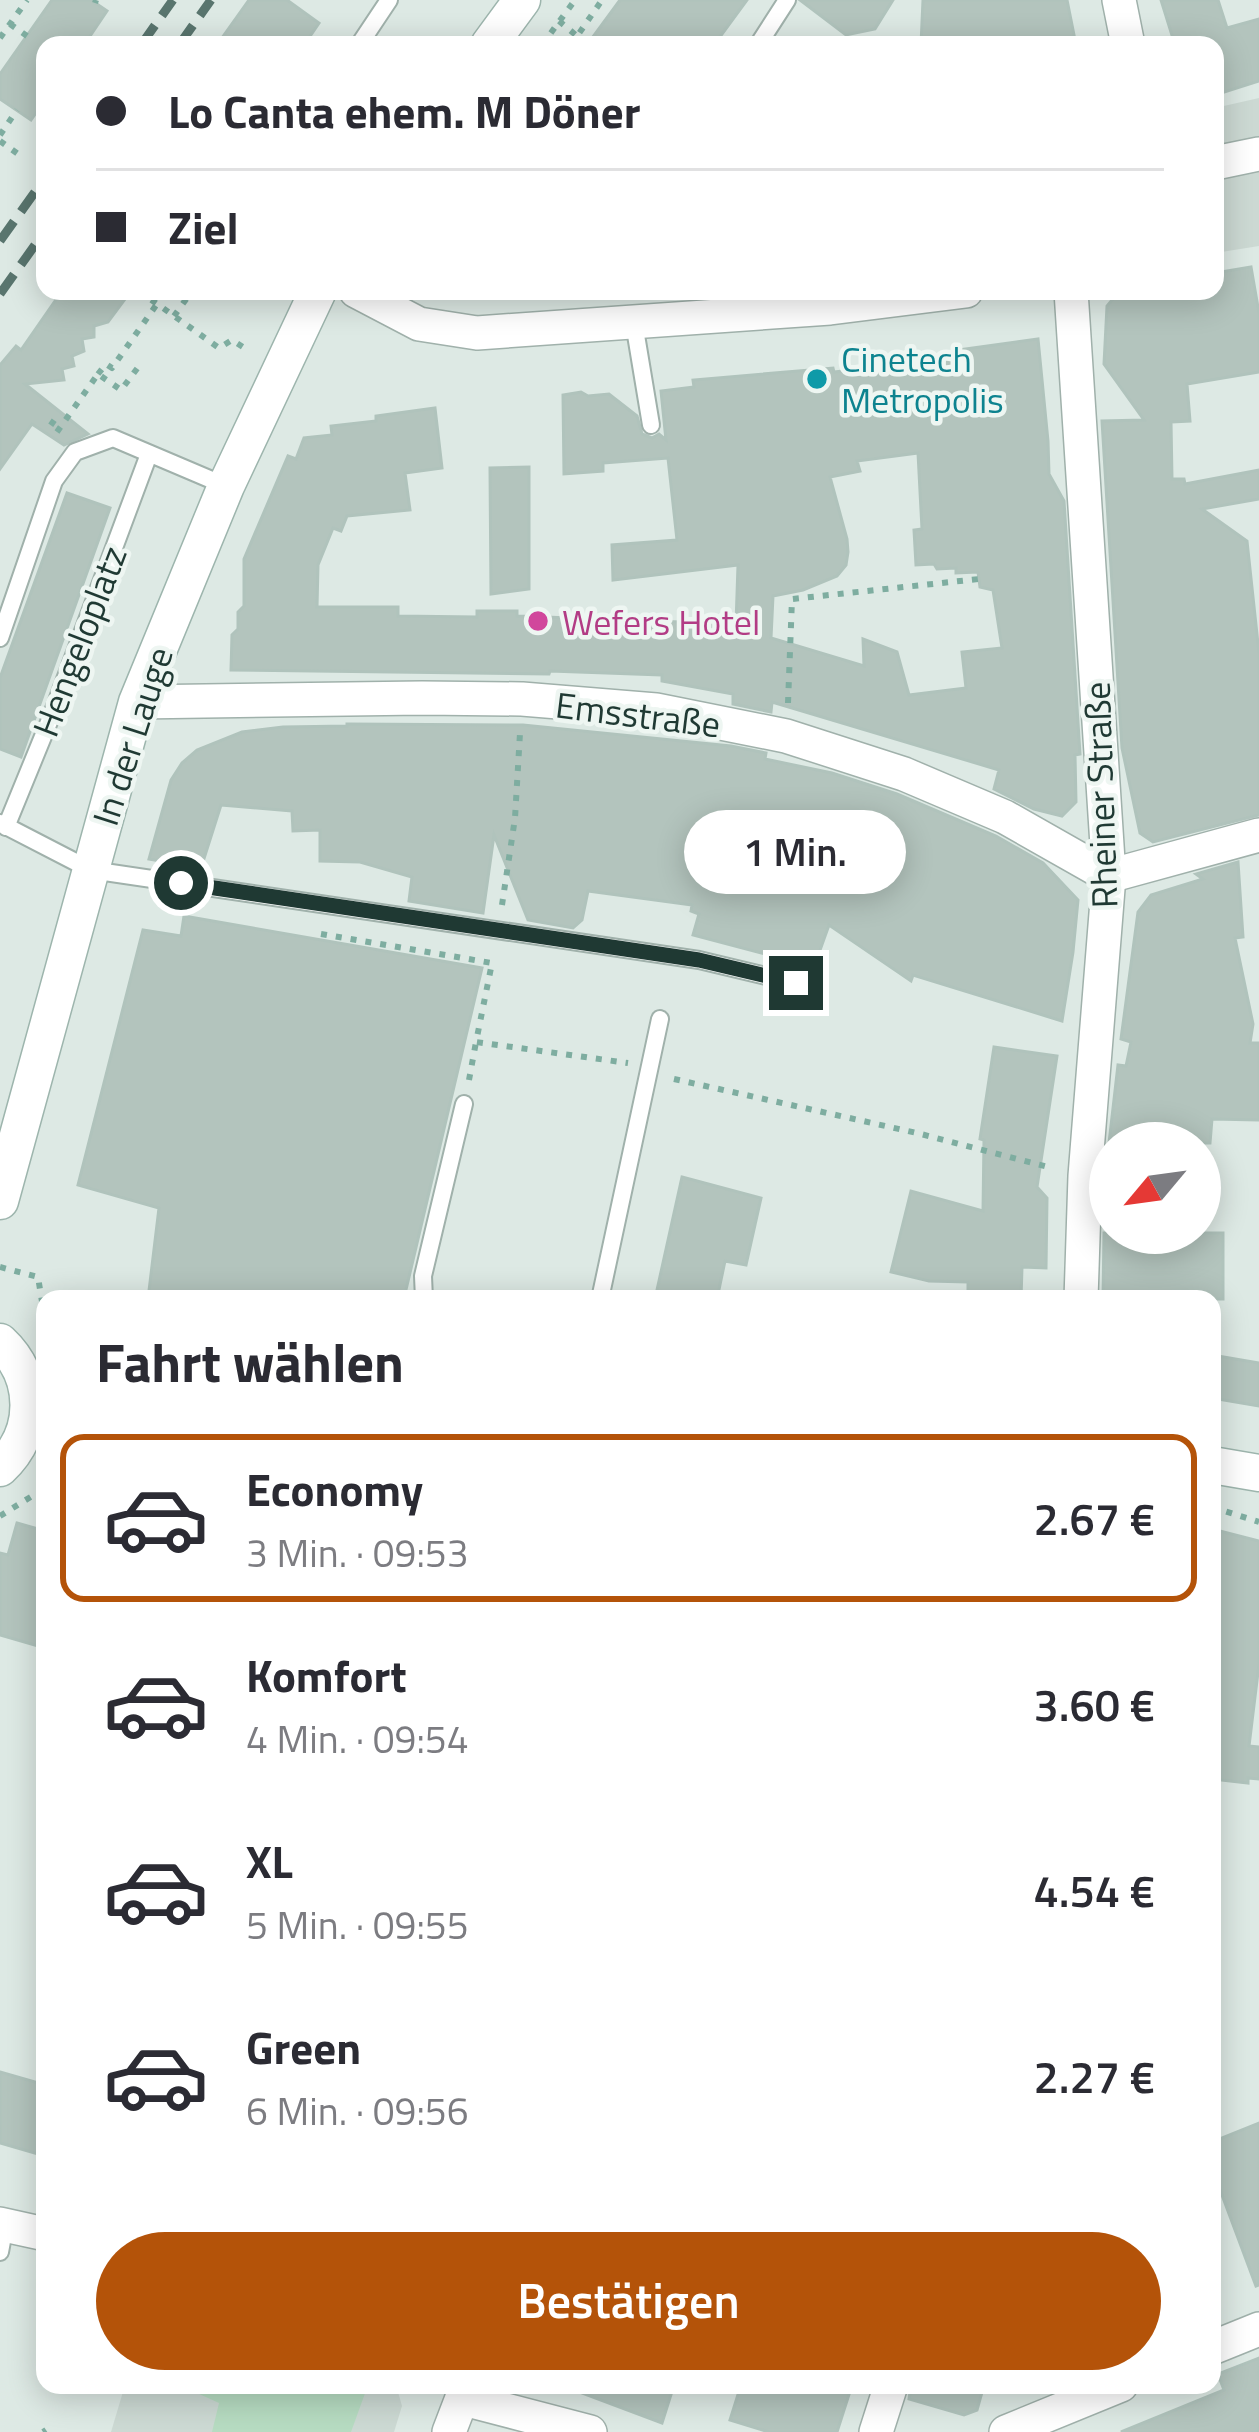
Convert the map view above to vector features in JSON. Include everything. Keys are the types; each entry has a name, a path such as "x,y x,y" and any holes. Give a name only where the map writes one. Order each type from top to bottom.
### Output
{"street":[{"path":"496,36 522,0"},
{"path":"1119,0 1126,36"},
{"path":"1224,161 1259,154"},
{"name":"In der Lauge","path":"0,1201 137,703 226,486 314,300"},
{"path":"373,300 418,324 477,333 634,323 829,300"},
{"name":"Rheiner Straße","path":"1072,300 1109,876 1084,1176 1081,1290"},
{"name":"Emsstraße","path":"137,703 422,698 656,710 786,736 904,774 1005,817 1109,876"},
{"path":"1109,876 1259,835"},
{"path":"0,1342 12,1353 36,1400"},
{"path":"0,1468 18,1447 36,1408"},
{"path":"1221,1467 1259,1473"},
{"path":"2,2234 36,2234"},
{"path":"1221,2344 1259,2329"},
{"path":"449,2432 465,2394"},
{"path":"472,2394 590,2432"},
{"path":"876,2432 888,2394"},
{"path":"1006,2432 1099,2394"}],"lane":[{"path":"365,36 389,0"},
{"path":"764,36 788,0"},
{"path":"634,323 651,425"},
{"name":"Hengeloplatz","path":"0,638 54,481 75,452 113,438 226,486"},
{"name":"Hengeloplatz","path":"149,454 3,825 91,870 699,960 796,983"},
{"path":"603,1290 660,1019"},
{"path":"424,1290 464,1104"}],"path":[{"path":"0,38 27,0"},
{"path":"549,36 575,0"},
{"path":"560,21 577,36 602,0"},
{"path":"10,24 27,35"},
{"path":"12,153 0,138 17,110"},
{"path":"151,300 219,348 232,340 279,369"},
{"path":"174,316 186,300"},
{"path":"50,442 98,374 106,364 112,368 157,304"},
{"path":"98,374 121,390 142,362"},
{"path":"50,421 60,428"},
{"path":"786,736 792,599 979,579"},
{"path":"464,1104 498,930 514,818 522,700"},
{"path":"317,933 492,963"},
{"path":"476,1042 632,1064 649,1073 1084,1176"},
{"path":"0,1268 38,1277 40,1290"},
{"path":"0,1516 36,1494"},
{"path":"1221,1510 1259,1522"}],"shaded area":[{"path":"1259,98 1259,246 1224,252 1224,106"},
{"path":"122,2394 399,2394 402,2406 394,2432 111,2432"}],"green space":[{"path":"199,2394 365,2394 351,2432 212,2432 219,2403"}],"building":[{"path":"52,0 91,0 107,11 90,36 36,36 36,113 31,120 0,99 0,74"},
{"path":"249,0 287,0 319,23 310,36 223,36"},
{"path":"620,0 747,0 721,36 594,36"},
{"path":"800,0 893,0 875,29 846,35"},
{"path":"923,0 1067,0 1074,36 921,36"},
{"path":"1161,0 1218,0 1227,28 1259,19 1259,81 1224,92 1224,36 1172,36"},
{"path":"1251,267 1259,313 1259,372 1187,384 1190,421 1171,422 1172,479 1184,479 1185,484 1259,470 1259,499 1202,509 1247,541 1259,653 1259,815 1153,842 1140,833 1122,748 1102,421 1144,420 1104,364 1107,306 1112,300 1224,300 1224,272"},
{"path":"56,300 124,300 108,322 94,326 94,337 82,339 84,351 72,356 74,366 62,369 64,380 25,384 88,434 64,445 32,424 0,469 0,365 16,346 21,350"},
{"path":"1038,339 1049,474 1064,501 1080,754 1075,755 1076,802 1062,816 1034,809 994,789 999,770 772,702 771,712 733,704 733,694 662,681 662,675 231,670 232,635 244,606 244,559 288,456 296,459 304,438 332,435 331,426 435,408 442,468 405,473 410,510 347,516 341,531 333,528 318,565 317,607 398,607 398,616 477,617 477,611 517,611 517,616 736,624 738,565 613,580 612,545 677,540 668,458 603,463 603,471 564,474 563,395 609,394 637,416 642,434 652,438 659,434 666,440 661,391 694,387 693,380 833,368 834,372 959,358 958,350","holes":["918,453 922,529 914,530 916,565 978,572 980,587 993,590 1002,648 962,652 966,688 909,695 897,652 863,639 864,666 771,638 773,596 837,576 846,565 847,539 830,477 860,471 857,461"]},
{"path":"529,467 529,589 491,594 490,468"},
{"path":"67,493 110,508 21,757 0,749 0,678"},
{"path":"347,724 523,725 731,746 897,794 996,836 1043,863 1078,900 1062,1021 913,975 911,981 829,925 814,967 693,935 699,914 691,911 692,905 588,891 582,920 573,928 528,920 494,835 483,913 409,901 412,877 360,862 320,861 320,830 293,831 292,811 221,805 201,868 149,859 171,780 197,750 242,732"},
{"path":"1238,862 1243,937 1235,938 1253,1024 1250,1043 1259,1043 1259,1120 1111,1122 1118,1065 1126,1066 1131,1042 1121,1039 1138,912 1151,895 1203,879 1196,874"},
{"path":"184,916 482,968 406,1290 149,1290 159,1208 78,1185 143,930 181,936"},
{"path":"994,1047 1057,1056 1037,1187 1047,1198 1046,1268 1022,1267 1021,1290 968,1290 968,1282 929,1281 891,1272 911,1191 983,1211 984,1140 980,1139"},
{"path":"682,1177 761,1198 746,1265 725,1261 719,1290 657,1290"},
{"path":"1223,1233 1223,1299 1221,1290 1103,1290 1104,1254 1221,1254"},
{"path":"1221,1357 1259,1363 1259,1406 1221,1400"},
{"path":"17,1523 36,1528 36,1645 0,1635 0,1553 8,1555"},
{"path":"1221,1531 1259,1541 1259,1664 1249,1746 1259,1747 1259,1779 1248,1778 1248,1783 1221,1780"},
{"path":"0,2072 36,2082 36,2153 0,2143"},
{"path":"1259,2123 1256,2286 1221,2192 1221,2138"},
{"path":"1259,2358 1259,2432 1121,2432 1221,2394 1221,2373"},
{"path":"585,2394 671,2394 662,2423"},
{"path":"738,2394 849,2394 837,2432 769,2432 730,2420"},
{"path":"910,2394 981,2394 977,2410 964,2415 909,2399"}],"railway":[{"path":"147,36 173,0"},
{"path":"185,36 211,0"},
{"path":"0,241 36,191"},
{"path":"0,294 36,244"}],"place":[{"name":"Cinetech Metropolis","path":"817,379"},
{"name":"Wefers Hotel","path":"538,621"}],"route":[{"path":"181,883 699,960 796,983"}]}
